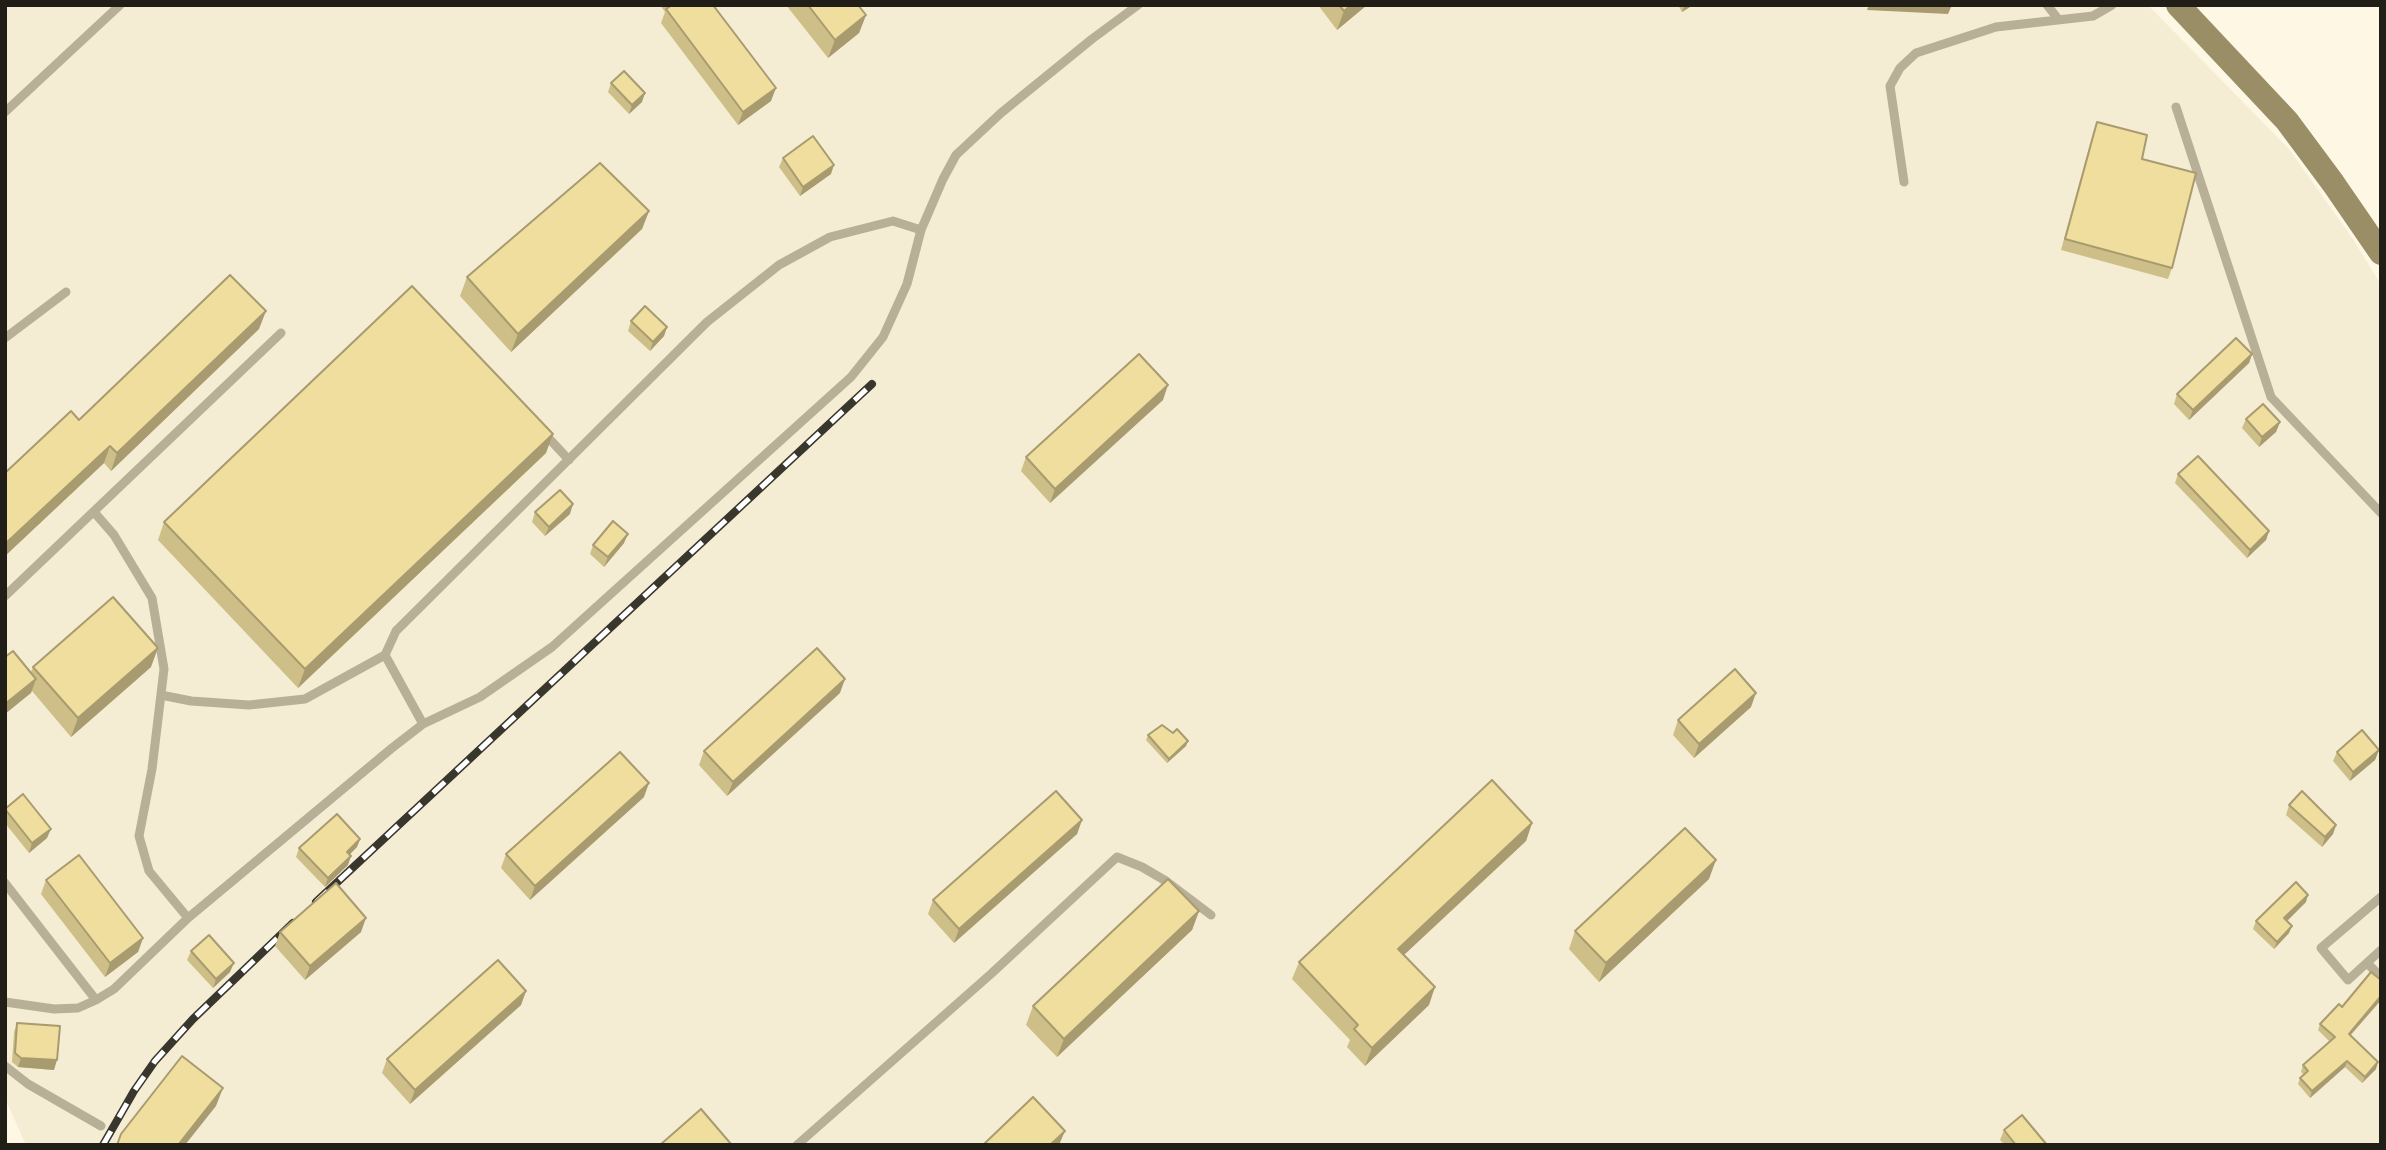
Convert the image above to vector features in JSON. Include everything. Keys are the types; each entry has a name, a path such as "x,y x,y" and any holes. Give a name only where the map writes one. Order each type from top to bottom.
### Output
{"main road":[{"path":"2178,5 2287,121 2381,253"}],"lane":[{"path":"5,112 120,5"},
{"path":"5,1002 54,1009 78,1007 114,989 188,918 392,748 423,724 480,697 552,648 851,377 883,337 907,284 921,230 956,155 970,139 1092,39 1138,5"},
{"path":"2047,5 2059,20"},
{"path":"1903,182 1890,86 1900,68 1916,53 1996,27 2094,16 2112,5"},
{"path":"2176,107 2271,397 2381,513"},
{"path":"161,695 191,701 249,705 305,699 385,655 396,631 707,322 779,265 830,237 893,221 921,230"},
{"path":"5,338 66,292"},
{"path":"5,596 281,333"},
{"path":"540,430 569,460"},
{"path":"94,512 114,535 152,598 164,669 152,769 139,836 149,871 188,918"},
{"path":"385,655 423,724"},
{"path":"797,1145 992,973 1117,857 1166,881 1211,915"},
{"path":"5,883 96,1000"},
{"path":"2381,897 2321,948 2348,980 2381,950"},
{"path":"2367,963 2381,977"},
{"path":"5,1066 28,1084 101,1126"}],"shaded area":[{"path":"5,5 2148,5 2289,149 2353,239 2381,285 2381,1145 26,1145 5,1098"}],"building":[{"path":"672,5 713,5 776,88 743,112 666,9"},
{"path":"808,5 858,5 866,15 835,40"},
{"path":"1339,5 1351,5 1344,11"},
{"path":"624,71 645,93 632,105 611,83"},
{"path":"2097,122 2147,135 2142,159 2196,173 2172,268 2065,239"},
{"path":"813,136 834,165 803,187 783,158"},
{"path":"600,163 649,211 518,334 467,277"},
{"path":"230,275 266,311 117,453 110,446 5,544 5,473 71,411 79,420"},
{"path":"412,286 553,434 305,669 164,522"},
{"path":"645,306 667,327 653,342 631,321"},
{"path":"2236,338 2252,354 2193,410 2177,394"},
{"path":"1139,354 1168,385 1055,489 1026,457"},
{"path":"2263,404 2280,422 2262,437 2246,419"},
{"path":"2198,456 2269,531 2250,550 2178,474"},
{"path":"560,490 573,504 549,527 535,512"},
{"path":"613,521 628,534 608,557 593,545"},
{"path":"113,597 158,648 78,718 33,667"},
{"path":"817,648 845,679 733,782 704,751"},
{"path":"13,651 36,679 5,704 5,657"},
{"path":"1735,669 1756,693 1699,744 1678,720"},
{"path":"1162,725 1173,733 1177,729 1188,741 1169,759 1148,735"},
{"path":"2362,730 2379,750 2353,772 2337,752"},
{"path":"620,752 649,783 535,886 506,854"},
{"path":"1492,780 1532,823 1398,949 1435,987 1372,1048 1354,1029 1358,1025 1299,962"},
{"path":"1056,791 1082,820 959,929 933,900"},
{"path":"2302,791 2336,825 2325,837 2289,805"},
{"path":"23,794 51,829 32,843 5,809"},
{"path":"337,814 360,839 347,852 351,856 328,878 299,848"},
{"path":"1685,828 1716,860 1606,963 1575,931"},
{"path":"79,855 143,938 110,963 46,880"},
{"path":"1168,879 1199,911 1064,1039 1033,1006"},
{"path":"2296,882 2308,895 2284,918 2292,926 2277,942 2256,921"},
{"path":"336,883 366,918 310,966 280,932"},
{"path":"209,935 234,963 216,979 191,951"},
{"path":"498,960 526,991 415,1090 387,1059"},
{"path":"2371,972 2381,980 2381,996 2349,1034 2378,1062 2365,1077 2347,1061 2312,1091 2300,1078 2308,1071 2303,1065 2335,1037 2320,1024 2339,1004 2342,1007"},
{"path":"17,1023 60,1026 57,1060 21,1058 15,1053"},
{"path":"182,1056 223,1088 178,1145 117,1145 121,1134"},
{"path":"1033,1097 1065,1131 1050,1145 983,1145"},
{"path":"701,1109 730,1145 660,1145"},
{"path":"2022,1115 2047,1145 2016,1145 2004,1130"}],"railway":[{"path":"316,902 872,384"},
{"path":"103,1145 155,1061 193,1019 293,923"}]}
